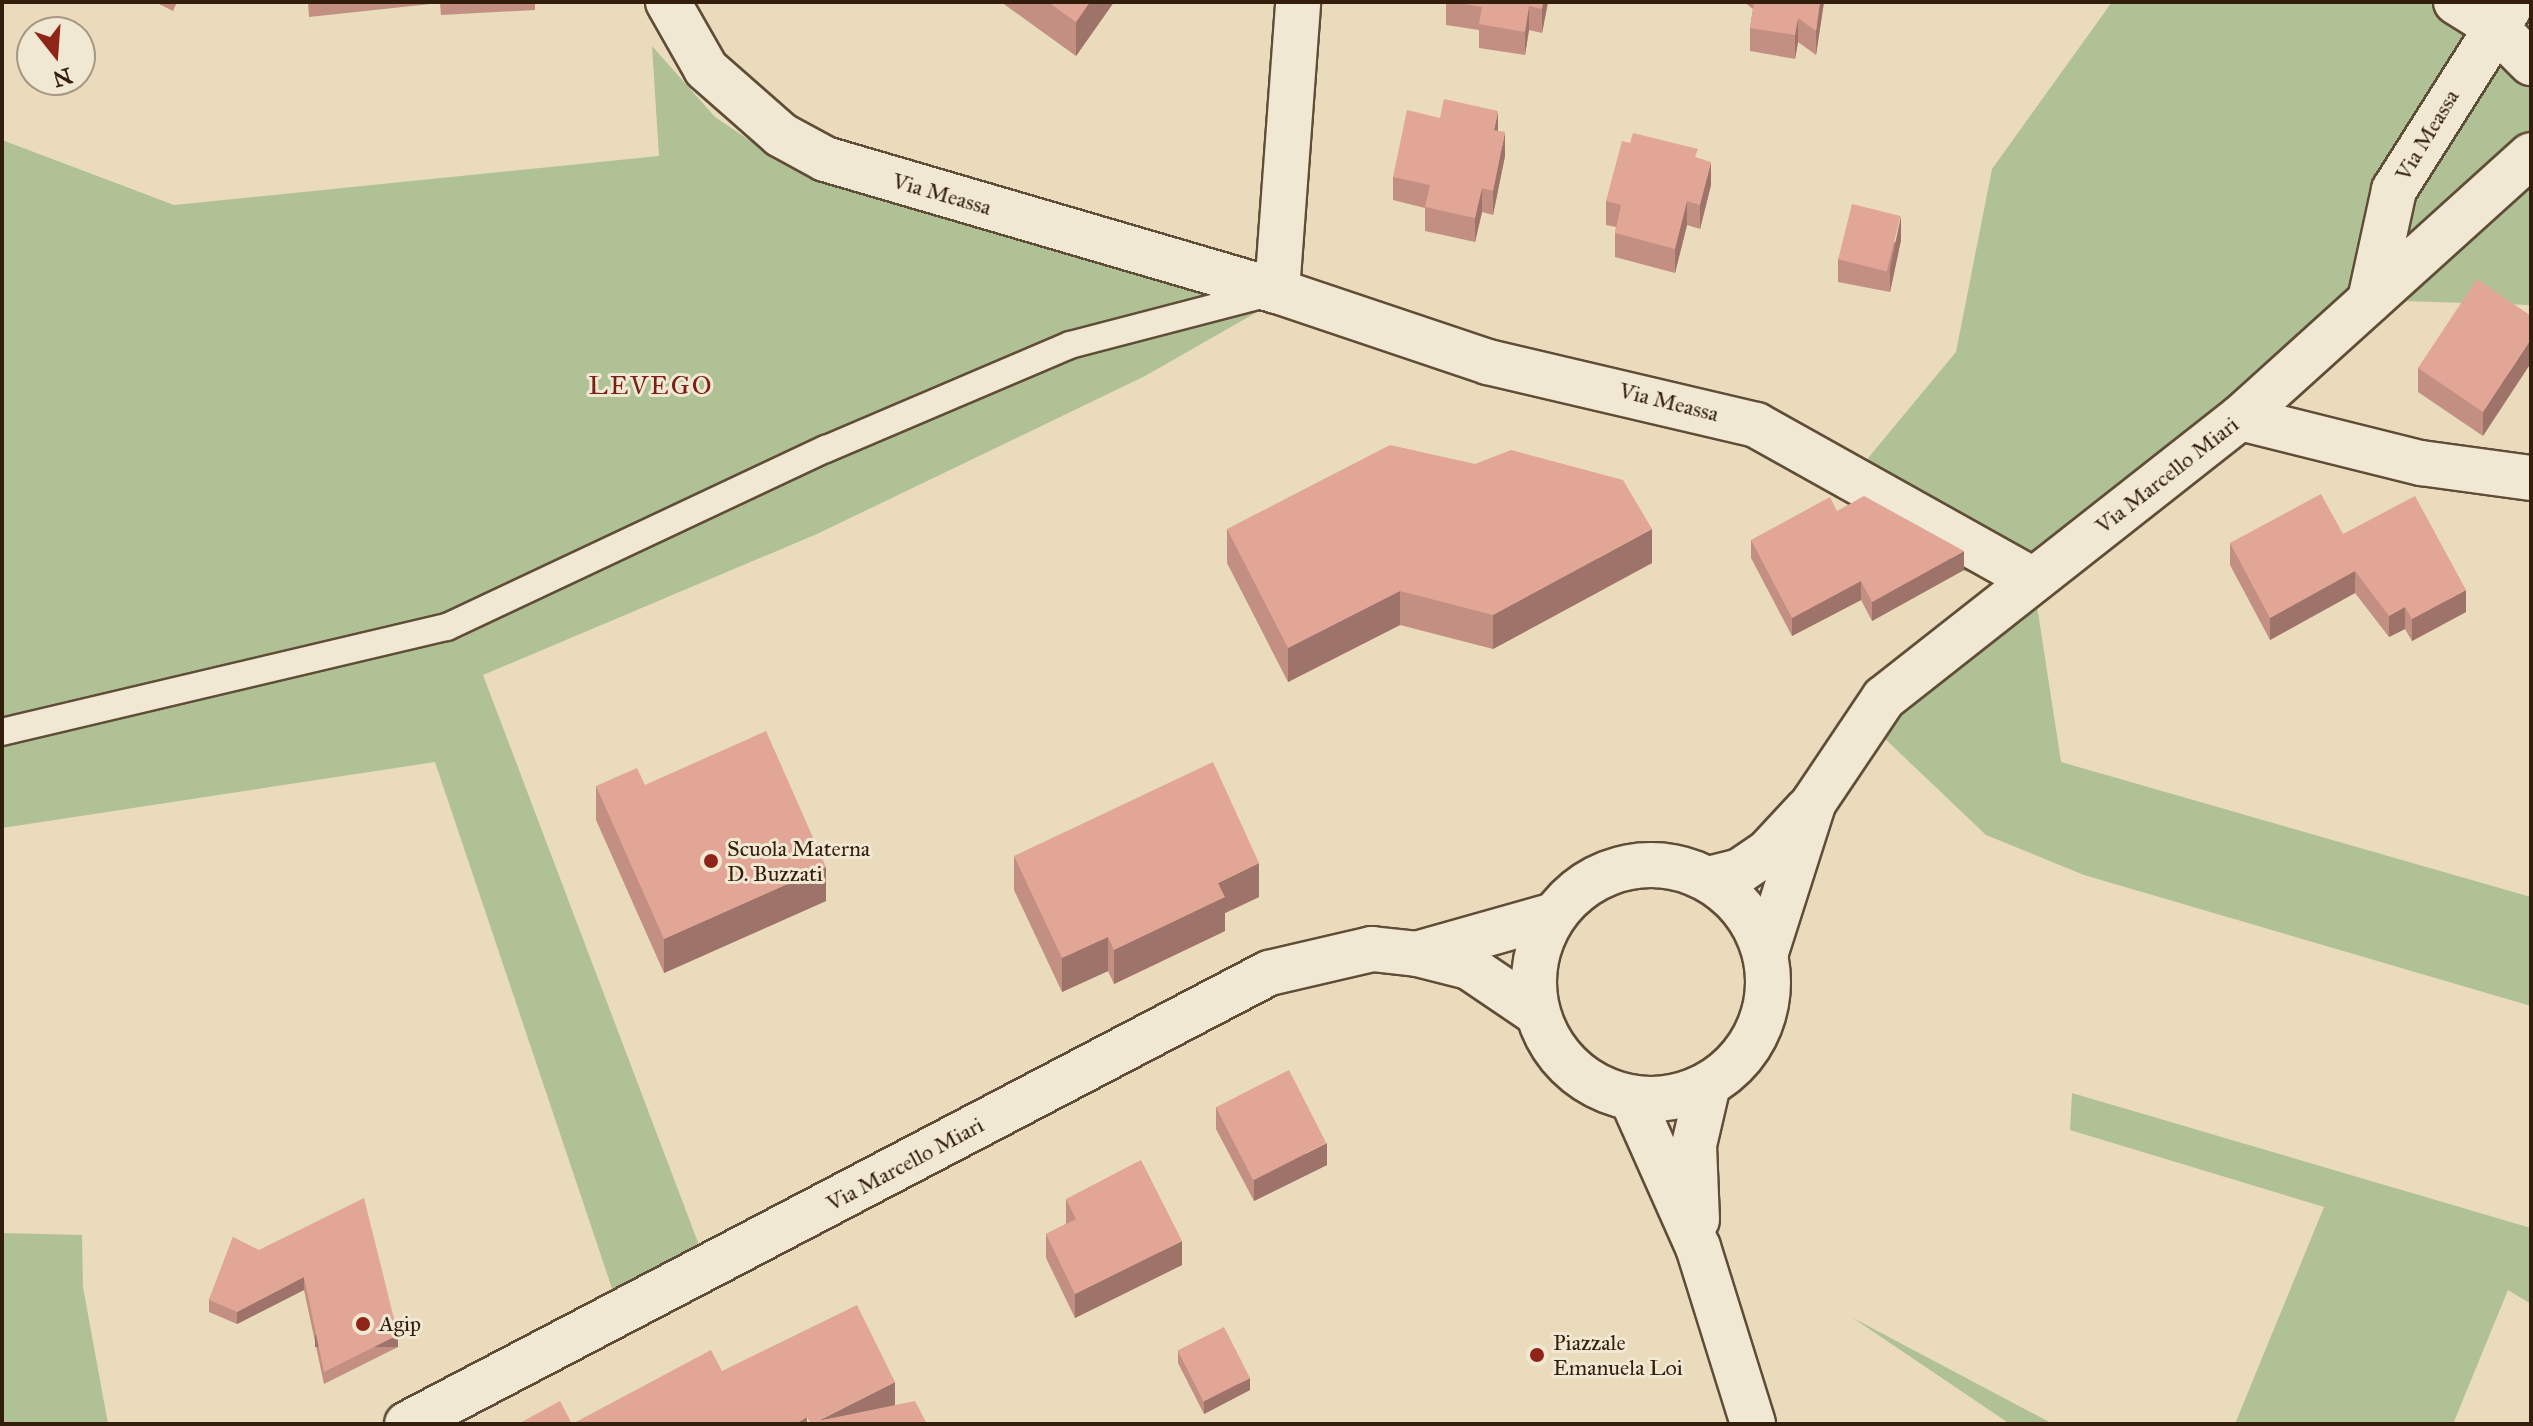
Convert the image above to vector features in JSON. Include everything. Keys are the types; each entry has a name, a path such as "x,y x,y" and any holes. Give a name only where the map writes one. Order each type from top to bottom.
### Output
{"main road":[{"name":"Via Meassa","path":"668,2 706,69 781,135 825,159 1277,291 1488,362 1756,425 2033,580"},
{"path":"1277,291 1298,2"},
{"path":"2456,2 2503,14 2531,63"},
{"name":"Via Meassa","path":"2370,300 2394,190 2503,14"},
{"name":"Via Marcello Miari","path":"1708,879 1740,871 1767,853 1814,802 1884,698 2240,418 2531,155"},
{"path":"2240,418 2421,463 2531,478"},
{"name":"Via Marcello Miari","path":"407,1424 1269,973 1372,949 1417,954 1469,967 1537,1013 1572,1070 1632,1099 1671,1098 1708,1085 1739,1061 1760,1028 1769,991 1766,952 1814,802"},
{"name":"Via Marcello Miari","path":"1537,1013 1533,979 1554,915 1578,890 1641,864 1708,879 1734,897 1766,952"},
{"name":"Via Marcello Miari","path":"1417,954 1554,915"},
{"path":"1698,1247 1694,1145 1708,1085"},
{"path":"1632,1099 1698,1247 1753,1424"}],"lane":[{"path":"2,732 447,627 826,449 1070,345 1277,291"}],"green space":[{"path":"2112,2 2531,2 2531,305 2370,300 2033,580 2061,762 2531,897 2531,1006 2084,875 1986,835 1860,715 2032,580 1962,571 1849,481 1956,352 1992,169"},
{"path":"652,46 715,117 788,166 888,201 1278,300 1145,376 817,534 483,675 713,1282 625,1327 435,762 2,828 2,140 174,205 659,156"},
{"path":"2072,1093 2531,1228 2531,1304 2508,1290 2453,1424 2235,1424 2324,1207 2070,1130"},
{"path":"2,1233 82,1235 83,1287 108,1424 2,1424"},
{"path":"1853,1318 2053,1424 2010,1424"}],"building":[{"path":"1048,2 1090,2 1076,22"},
{"path":"1453,2 1543,2 1542,9 1529,6 1525,32 1479,24 1482,7"},
{"path":"1754,2 1820,2 1816,31 1798,18 1795,35 1750,28"},
{"path":"1444,99 1498,111 1494,130 1505,132 1493,191 1482,188 1475,218 1425,207 1430,185 1393,177 1407,110 1440,118"},
{"path":"1633,133 1698,149 1695,157 1711,162 1700,205 1687,201 1675,249 1615,233 1621,205 1606,201 1622,141 1630,143"},
{"path":"1852,204 1901,216 1887,271 1838,259"},
{"path":"2477,279 2531,316 2531,339 2483,412 2418,368"},
{"path":"1390,445 1475,464 1511,450 1623,480 1652,529 1493,615 1400,591 1288,648 1227,529"},
{"path":"2321,494 2343,534 2415,496 2466,590 2412,619 2405,607 2389,616 2355,571 2270,618 2230,543"},
{"path":"1864,496 1964,551 1872,602 1861,581 1792,618 1751,540 1830,497 1837,511"},
{"name":"Scuola Materna D. Buzzati","path":"766,731 826,867 664,939 596,786 637,768 645,785"},
{"path":"1213,762 1259,863 1218,883 1225,897 1114,950 1108,937 1062,958 1014,856"},
{"path":"1289,1070 1326,1143 1253,1180 1216,1107"},
{"path":"1141,1160 1182,1241 1075,1294 1046,1234 1076,1219 1066,1199"},
{"path":"364,1198 398,1335 324,1372 304,1277 237,1312 209,1300 233,1237 259,1250"},
{"path":"857,1305 895,1382 818,1421 915,1401 927,1424 811,1424 807,1417 795,1424 572,1424 711,1350 722,1371"},
{"path":"1224,1327 1250,1378 1204,1401 1178,1351"},
{"path":"560,1401 572,1424 518,1424"}],"place":[{"name":"Scuola Materna D. Buzzati","path":"711,861"},
{"name":"Agip","path":"363,1324"},
{"name":"Piazzale Emanuela Loi","path":"1537,1355"}],"district":[{"name":"LEVEGO","path":"651,386"}]}
